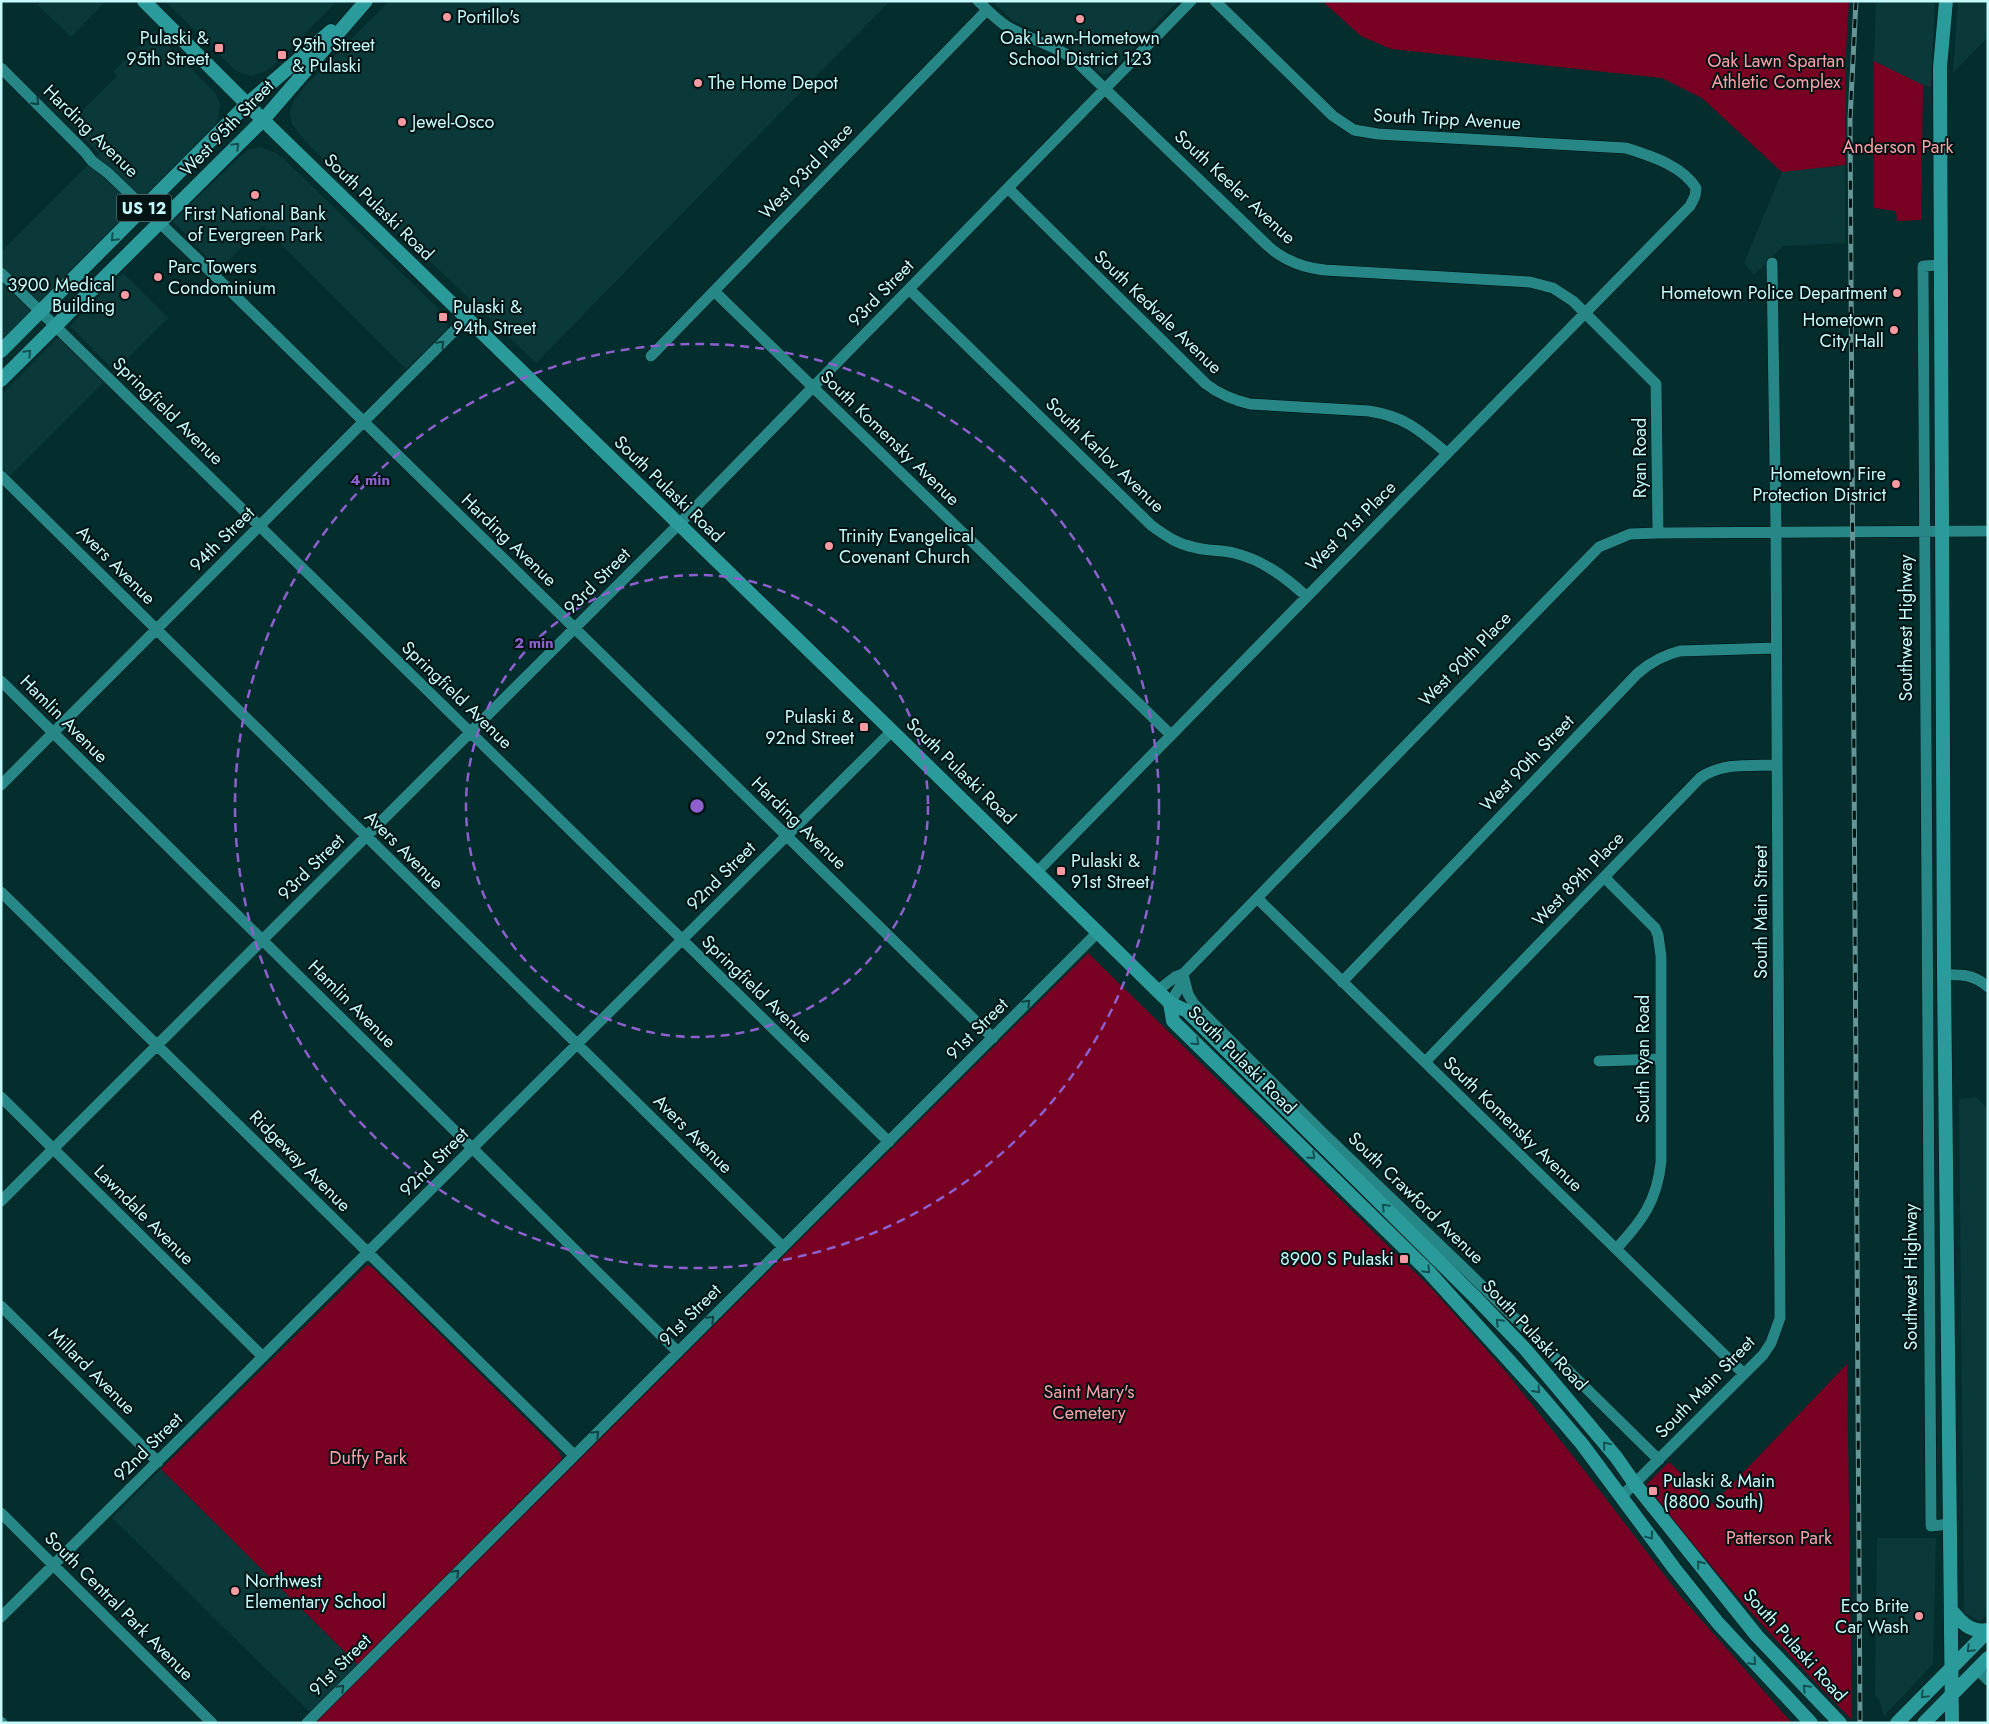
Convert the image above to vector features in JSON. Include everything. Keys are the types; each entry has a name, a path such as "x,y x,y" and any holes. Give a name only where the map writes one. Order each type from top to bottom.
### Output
{"main road":[{"name":"South Pulaski Road","path":"144,1 263,120 892,730 1157,991 1170,1003 1187,1011 1488,1311 1571,1402 1616,1456 1635,1484 1757,1636 1840,1723"},
{"name":"West 95th Street","path":"1,350 247,104 366,1"},
{"name":"West 95th Street","path":"1,380 263,120 366,1"},
{"name":"Southwest Highway","path":"1946,1 1940,66 1944,974 1952,1723"},
{"name":"South Pulaski Road","path":"1170,1003 1174,1021 1442,1286 1542,1397 1582,1444 1674,1568 1718,1623 1811,1723"},
{"path":"1951,1610 1970,1629 1976,1631 1988,1630"},
{"path":"1897,1723 1988,1630"},
{"path":"1924,1723 1988,1658"}],"street":[{"name":"South Keeler Avenue","path":"978,1 1008,27 1061,50 1070,56 1268,246 1288,261 1300,266 1326,270 1530,282 1543,285 1564,294 1656,384"},
{"name":"93rd Street","path":"1,1201 679,524 1191,1"},
{"name":"South Tripp Avenue","path":"1215,1 1333,116 1354,130 1378,134 1626,148 1661,162 1686,175 1696,188 1695,196 1690,206"},
{"name":"West 93rd Place","path":"651,356 987,10"},
{"name":"Harding Avenue","path":"1,68 92,161 108,173 160,222 993,1038"},
{"name":"South Kedvale Avenue","path":"1008,188 1216,392 1250,404 1369,411 1388,414 1410,424 1448,453"},
{"name":"West 91st Place","path":"1037,872 1690,206"},
{"name":"South Main Street","path":"1621,1497 1764,1355 1771,1343 1780,1318 1776,531 1772,263"},
{"name":"Southwest Highway","path":"1941,265 1924,266 1931,1526 1950,1524"},
{"name":"Springfield Avenue","path":"1,273 889,1142"},
{"name":"South Karlov Avenue","path":"909,289 1152,526 1171,539 1192,547 1235,554 1258,561 1284,576 1306,596"},
{"name":"South Komensky Avenue","path":"714,291 1171,735"},
{"name":"94th Street","path":"1,784 467,318"},
{"name":"Ryan Road","path":"1656,384 1658,532"},
{"name":"Avers Avenue","path":"1,476 783,1247"},
{"name":"West 90th Place","path":"1157,991 1175,977 1183,974 1595,551 1620,537 1630,534 1658,532 1988,531"},
{"name":"West 90th Street","path":"1342,982 1648,665 1668,654 1680,651 1776,648"},
{"name":"Hamlin Avenue","path":"1,682 678,1352"},
{"name":"92nd Street","path":"1,1617 892,730"},
{"name":"West 89th Place","path":"1424,1062 1694,785 1707,774 1726,767 1777,765"},
{"name":"South Ryan Road","path":"1604,877 1648,920 1658,935 1661,956 1661,1162 1657,1188 1645,1215 1616,1249"},
{"name":"Ridgeway Avenue","path":"1,892 574,1455"},
{"name":"South Komensky Avenue","path":"1258,898 1744,1374"},
{"name":"91st Street","path":"307,1723 1098,932"},
{"name":"West 90th Place","path":"1170,1003 1181,985 1183,974"},
{"name":"South Crawford Avenue","path":"1183,974 1188,994 1194,1004 1324,1134 1659,1460"},
{"path":"1944,974 1964,974 1980,980 1988,987"},
{"path":"1928,1008 1945,1008"},
{"path":"1599,1061 1661,1058"},
{"name":"Lawndale Avenue","path":"1,1097 263,1357"},
{"name":"Millard Avenue","path":"1,1306 158,1462"},
{"name":"South Central Park Avenue","path":"1,1513 212,1723"},
{"path":"1977,1669 1988,1680"}],"shaded area":[{"path":"42,1 106,1 71,37 38,5"},
{"path":"165,1 337,1 272,67 251,76 242,74 234,69"},
{"path":"389,1 890,1 536,363 305,141 292,124 291,107 305,86"},
{"path":"992,1 1178,1 1110,72 1102,74 1069,46 1013,21"},
{"path":"1876,1 1935,1 1931,87 1923,85 1874,61"},
{"path":"1958,1 1988,1 1988,37 1953,73"},
{"path":"154,31 216,94 220,104 216,124 1,341 1,252 99,154 70,123 117,76 113,72"},
{"path":"260,147 276,153 284,159 445,315 448,325 447,329 406,369 263,226 219,270 173,221 237,159 248,150"},
{"path":"1845,165 1845,243 1783,246 1754,275 1744,263 1782,172"},
{"path":"123,273 168,318 115,371 70,326"},
{"path":"59,336 104,382 1,485 1,395"},
{"path":"1976,1097 1988,1109 1988,1613 1980,1621 1964,1613 1959,1099"},
{"name":"Northwest Elementary School","path":"161,1469 358,1665 310,1712 112,1518"},
{"path":"1877,1538 1936,1538 1933,1664 1884,1716 1879,1700 1875,1696"}],"green space":[{"name":"Oak Lawn Spartan Athletic Complex","path":"1322,1 1849,1 1846,50 1845,165 1782,172 1702,98 1662,78 1391,49 1361,36"},
{"name":"Anderson Park","path":"1874,61 1923,85 1921,220 1897,221 1896,211 1874,208"},
{"name":"Saint Mary's Cemetery","path":"1088,953 1432,1289 1506,1372 1682,1598 1792,1723 315,1723"},
{"name":"Duffy Park","path":"367,1265 372,1267 559,1452 562,1459 358,1665 161,1469"},
{"name":"Patterson Park","path":"1847,1364 1852,1720 1745,1606 1646,1485 1669,1462 1713,1504"}],"railway":[{"path":"1856,1 1850,119 1860,1723"}],"place":[{"name":"Portillo's","path":"447,17"},
{"name":"Oak Lawn-Hometown School District 123","path":"1080,19"},
{"name":"Pulaski & 95th Street","path":"219,48"},
{"name":"95th Street & Pulaski","path":"282,55"},
{"name":"The Home Depot","path":"698,83"},
{"name":"Jewel-Osco","path":"402,122"},
{"name":"First National Bank of Evergreen Park","path":"255,195"},
{"name":"Parc Towers Condominium","path":"158,277"},
{"name":"Hometown Police Department","path":"1897,293"},
{"name":"3900 Medical Building","path":"125,295"},
{"name":"Pulaski & 94th Street","path":"443,317"},
{"name":"Hometown City Hall","path":"1894,330"},
{"name":"Hometown Fire Protection District","path":"1896,484"},
{"name":"Trinity Evangelical Covenant Church","path":"829,546"},
{"name":"Pulaski & 92nd Street","path":"864,727"},
{"name":"Pulaski & 91st Street","path":"1061,871"},
{"name":"8900 S Pulaski","path":"1404,1259"},
{"name":"Pulaski & Main (8800 South)","path":"1653,1491"},
{"name":"Northwest Elementary School","path":"235,1591"},
{"name":"Eco Brite Car Wash","path":"1919,1616"}]}
